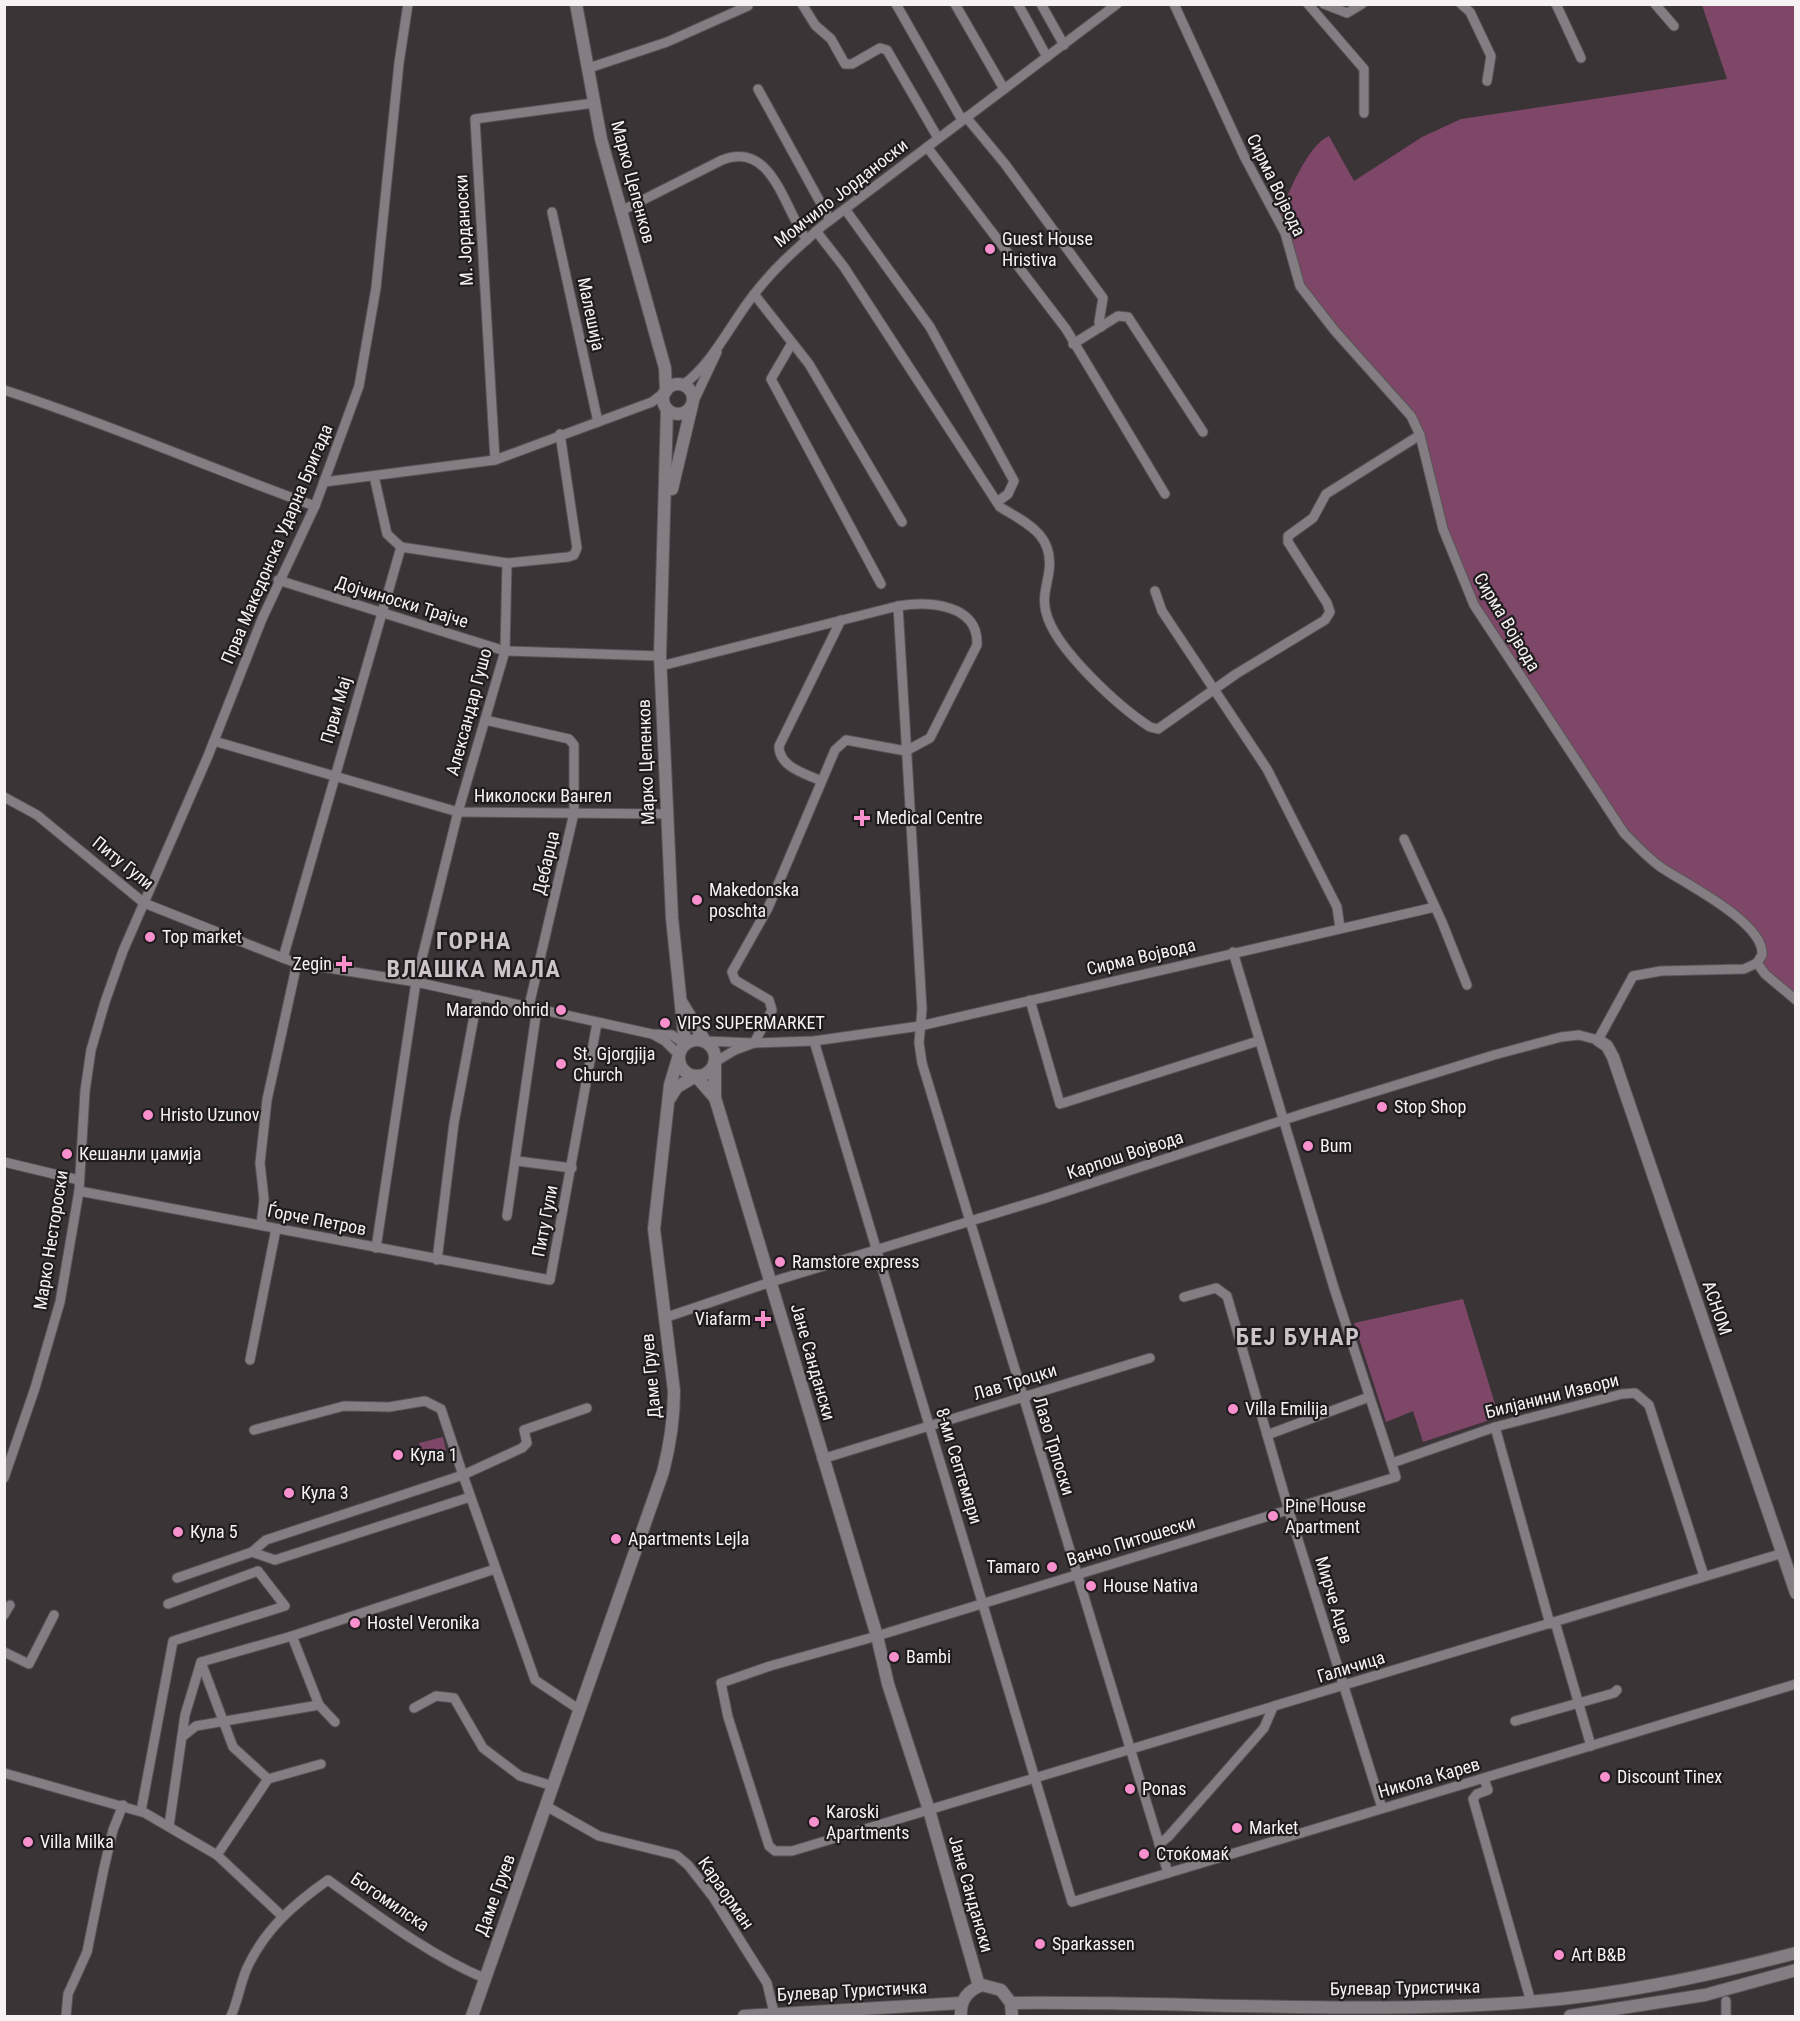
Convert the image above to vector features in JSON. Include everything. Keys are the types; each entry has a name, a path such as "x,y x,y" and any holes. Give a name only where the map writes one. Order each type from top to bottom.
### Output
{"street":[{"name":"Прва Македонска Ударна Бригада","path":"144,903 214,741 278,580 315,506 359,386 370,332 399,63 408,4"},
{"name":"Марко Цепенков","path":"576,4 594,103 664,368 666,391"},
{"path":"802,4 815,24 831,39 845,63 852,64 880,48 887,50 938,138"},
{"path":"896,4 964,119 1005,164 1103,298 1099,322 1101,327"},
{"path":"955,4 1004,88"},
{"path":"1018,4 1047,57"},
{"path":"1041,4 1064,45"},
{"name":"Сирма Војвода","path":"1174,4 1240,148 1285,233 1300,285 1335,331 1411,416 1420,435 1443,529 1461,579 1490,630 1624,833 1648,857 1741,921 1762,945 1762,955 1757,963"},
{"path":"1308,4 1364,69 1364,112"},
{"path":"1324,4 1347,13 1362,4"},
{"path":"1461,4 1470,12 1491,56 1487,81"},
{"path":"1556,4 1581,58"},
{"path":"1655,4 1674,26"},
{"name":"Момчило Јорданоски","path":"719,344 754,294 782,261 816,231 1116,5"},
{"path":"589,68 667,42 748,6"},
{"path":"758,89 831,220"},
{"name":"М. Јорданоски","path":"495,460 475,119 594,103"},
{"path":"927,147 1066,329 1165,494"},
{"path":"623,210 722,160 730,157 747,159 768,168 807,240"},
{"path":"845,209 930,327 1014,481 1008,494 997,502"},
{"name":"Малешија","path":"552,212 598,422"},
{"path":"816,231 844,267 1000,507 1037,529 1043,538 1049,564 1043,592 1046,613 1058,639 1075,660 1136,718 1150,728 1158,729 1267,654 1325,620 1330,612 1327,603 1288,542 1288,536 1313,518 1326,494 1420,435"},
{"path":"754,294 808,364 902,522"},
{"path":"1073,344 1118,316 1128,317 1203,432"},
{"path":"792,343 771,379 881,584"},
{"path":"324,482 495,460 560,434 661,405 681,414 692,405 719,344"},
{"path":"665,520 661,405 666,391 681,385 696,374 719,344"},
{"path":"664,368 693,395 665,520"},
{"path":"4,390 60,408 242,480 315,506"},
{"path":"374,476 387,534 401,547 507,563 568,557 574,555 577,549 560,434"},
{"name":"Марко Цепенков","path":"665,520 661,661 666,814 676,968 682,1003"},
{"name":"Први Мај","path":"283,957 401,547"},
{"name":"Александар Гушо","path":"416,982 458,812 505,651 507,563"},
{"name":"Дојчиноски Трајче","path":"278,580 505,651 661,661 898,606 915,603 941,604 973,622 978,631 977,645 930,738 906,751"},
{"path":"1155,591 1162,611 1267,769 1337,907 1340,928"},
{"name":"Лазо Трпоски","path":"898,606 922,1009 920,1026 922,1063 1168,1873"},
{"path":"821,781 784,763 779,755 779,746 841,620"},
{"name":"Дебарца","path":"485,720 569,739 574,745 574,813 533,1007"},
{"path":"670,1098 677,1087 708,1072 715,1062 735,1050 754,1043 772,1010 772,1004 735,980 732,972 768,908 835,750 846,740 906,751"},
{"name":"Николоски Вангел","path":"214,741 458,812 666,814"},
{"name":"Питу Гули","path":"4,797 37,815 144,903 297,963 416,982 652,1034"},
{"path":"1404,838 1467,985"},
{"name":"Марко Нестороски","path":"4,1478 35,1388 60,1302 79,1191 85,1091 91,1050 109,991 144,903"},
{"name":"Сирма Војвода","path":"705,1041 754,1043 814,1041 920,1026 1435,907"},
{"path":"1233,952 1334,1288 1392,1463"},
{"path":"261,1225 264,1199 260,1163 267,1100 297,963"},
{"path":"1598,1040 1633,976 1661,971 1734,970 1757,963 1765,974 1796,1000"},
{"path":"376,1248 416,982"},
{"path":"437,1260 453,1123 478,995"},
{"path":"1030,1000 1060,1104 1258,1041"},
{"path":"682,1003 705,1041 715,1052 715,1062"},
{"path":"682,1003 685,1044"},
{"path":"507,1216 517,1161 533,1007"},
{"path":"664,1034 682,1018"},
{"name":"Питу Гули","path":"550,1280 597,1023"},
{"path":"652,1034 679,1037 685,1044"},
{"path":"652,1034 666,1041 679,1055 681,1067 696,1076"},
{"name":"Карпош Војвода","path":"664,1318 1285,1120 1552,1039 1579,1035 1598,1040"},
{"path":"679,1055 685,1044 694,1039 705,1041"},
{"name":"АСНОМ","path":"1598,1040 1607,1046 1614,1057 1796,1593"},
{"name":"8-ми Септември","path":"814,1041 1072,1902"},
{"name":"Даме Груев","path":"472,2016 663,1472 670,1445 674,1418 674,1391 654,1229 673,1071 679,1055"},
{"name":"Јане Сандански","path":"715,1062 716,1098 822,1459 877,1636 888,1684 929,1810 979,1986"},
{"name":"Јане Сандански","path":"696,1076 716,1098"},
{"name":"Питу Гули","path":"517,1161 572,1168"},
{"path":"4,1162 79,1180"},
{"name":"Ѓорче Петров","path":"79,1191 550,1280"},
{"path":"250,1360 276,1229"},
{"name":"Мирче Ацев","path":"1184,1297 1216,1288 1227,1296 1289,1511 1382,1808"},
{"name":"Лав Троцки","path":"822,1459 1150,1358"},
{"name":"Билјанини Извори","path":"1392,1463 1495,1427 1622,1394 1635,1393 1641,1396 1648,1405 1704,1576"},
{"path":"1267,1435 1369,1397"},
{"path":"254,1430 344,1406 389,1407 425,1401 441,1409 535,1680 580,1710"},
{"path":"177,1578 252,1552 266,1539 463,1475 522,1448 528,1443 524,1430 588,1408"},
{"path":"1495,1427 1552,1623 1591,1746"},
{"name":"Ванчо Питошески","path":"877,1636 1396,1477 1392,1463"},
{"path":"252,1552 275,1560 470,1497"},
{"name":"Галичица","path":"929,1810 1344,1687 1783,1553"},
{"path":"201,1662 292,1636 495,1569"},
{"path":"141,1811 173,1641 285,1606 258,1571 168,1604"},
{"path":"4,1615 10,1605"},
{"path":"4,1652 29,1664 54,1615"},
{"path":"292,1636 319,1705 335,1722"},
{"path":"877,1636 770,1666 721,1683 728,1717 766,1838 775,1851 792,1851 929,1810"},
{"path":"169,1826 185,1715 201,1662"},
{"path":"201,1662 233,1747 268,1779"},
{"name":"Никола Карев","path":"1072,1902 1796,1684"},
{"path":"1515,1721 1614,1694 1617,1690"},
{"path":"414,1708 436,1696 454,1698 483,1748 520,1776 553,1786"},
{"path":"182,1737 196,1726 319,1705"},
{"path":"1159,1844 1168,1838 1264,1728 1273,1707"},
{"path":"185,1715 196,1726"},
{"path":"217,1855 268,1779 321,1764"},
{"path":"4,1773 141,1811 217,1855 282,1916"},
{"path":"1484,1779 1488,1790 1477,1794 1473,1799 1531,2002"},
{"path":"66,2016 68,1994 87,1952 113,1830 123,1805"},
{"name":"Караорман","path":"546,1806 599,1836 676,1855 688,1865 713,1897 766,1983 774,2013"},
{"name":"Богомилска","path":"231,2016 248,1968 260,1945 282,1916 328,1880 387,1923 461,1968 484,1978"},
{"name":"Булевар Туристичка","path":"1011,2003 1388,2008 1531,2002 1658,1986 1796,1953"},
{"path":"1570,2016 1705,1995 1796,1970"},
{"path":"961,2016 965,1996 979,1986 992,1986 1001,1990 1011,2003 1011,2016"},
{"path":"1726,2001 1726,2016"},
{"name":"Булевар Туристичка","path":"744,2016 962,2003"}],"shaded area":[{"path":"1702,5 1795,5 1795,1000 1773,981 1760,959 1753,932 1676,877 1624,833 1461,578 1411,416 1300,286 1278,220 1305,161 1321,141 1329,136 1354,181 1422,137 1461,119 1727,79"},
{"path":"1463,1299 1499,1417 1423,1442 1413,1411 1386,1422 1354,1323"},
{"path":"443,1437 446,1450 422,1456 419,1443"}],"place":[{"name":"Guest House Hristiva","path":"990,249"},
{"name":"Medical Centre","path":"862,818"},
{"name":"Makedonska poschta","path":"697,900"},
{"name":"Top market","path":"150,937"},
{"name":"Zegin","path":"344,964"},
{"name":"Marando ohrid","path":"561,1010"},
{"name":"VIPS SUPERMARKET","path":"665,1023"},
{"name":"St. Gjorgjija Church","path":"561,1064"},
{"name":"Stop Shop","path":"1382,1107"},
{"name":"Hristo Uzunov","path":"148,1115"},
{"name":"Bum","path":"1308,1146"},
{"name":"Кешанли џамија","path":"67,1154"},
{"name":"Ramstore express","path":"780,1262"},
{"name":"Viafarm","path":"763,1319"},
{"name":"Villa Emilija","path":"1233,1409"},
{"name":"Кула 1","path":"398,1455"},
{"name":"Кула 3","path":"289,1493"},
{"name":"Pine House Apartment","path":"1273,1516"},
{"name":"Кула 5","path":"178,1532"},
{"name":"Apartments Lejla","path":"616,1539"},
{"name":"Tamaro","path":"1052,1567"},
{"name":"House Nativa","path":"1091,1586"},
{"name":"Hostel Veronika","path":"355,1623"},
{"name":"Bambi","path":"894,1657"},
{"name":"Discount Tinex","path":"1605,1777"},
{"name":"Ponas","path":"1130,1789"},
{"name":"Karoski Apartments","path":"814,1822"},
{"name":"Market","path":"1237,1828"},
{"name":"Villa Milka","path":"28,1842"},
{"name":"Стоќомаќ","path":"1144,1854"},
{"name":"Sparkassen","path":"1040,1944"},
{"name":"Art B&B","path":"1559,1955"}],"district":[{"name":"ГОРНА ВЛАШКА МАЛА","path":"474,955"},
{"name":"БЕЈ БУНАР","path":"1298,1337"}]}
